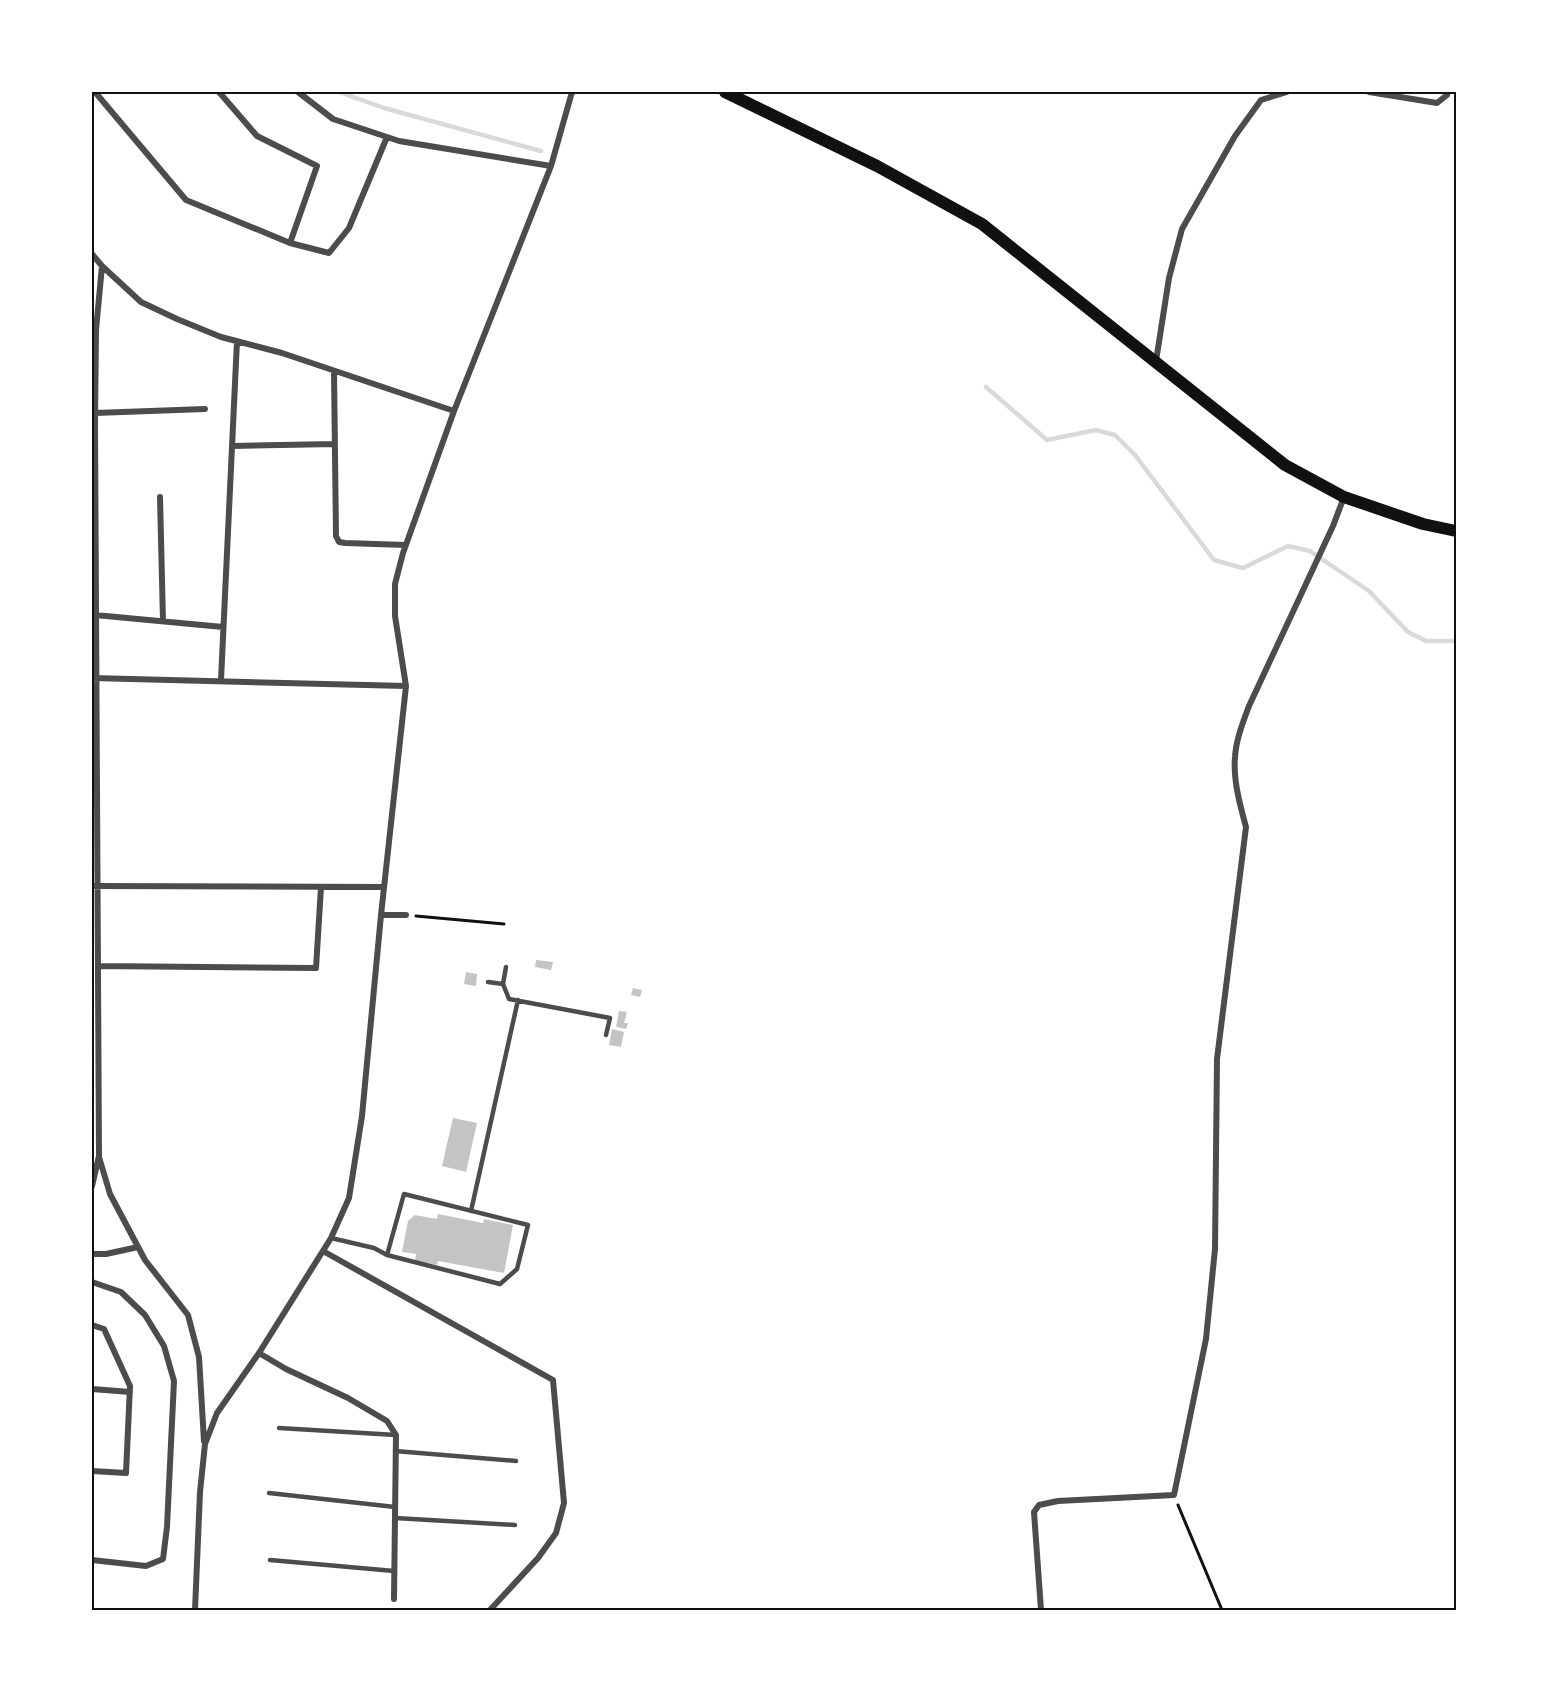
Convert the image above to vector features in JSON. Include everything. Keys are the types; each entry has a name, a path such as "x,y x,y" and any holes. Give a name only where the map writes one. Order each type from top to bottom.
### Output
{"main road":[{"path":"725,92 877,166 982,224 1285,465 1344,498 1423,524 1456,531"}],"street":[{"path":"95,92 186,200 290,243 329,253 349,228 387,137"},
{"path":"219,92 256,136 317,166 290,243"},
{"path":"298,92 333,119 399,141 551,166"},
{"path":"205,1444 217,1413 259,1353 331,1238 349,1198 362,1116 406,686 395,616 395,584 406,545 454,411 551,166 572,92"},
{"path":"1156,361 1169,278 1182,229 1235,136 1261,100 1287,92"},
{"path":"1369,92 1437,103 1448,92"},
{"path":"92,254 141,302 221,337 282,353 454,411"},
{"path":"92,1186 99,1156 98,966 94,887 94,678 96,330 102,266"},
{"path":"221,680 237,341"},
{"path":"334,371 336,536 339,542 406,545"},
{"path":"95,413 205,409"},
{"path":"232,446 335,444"},
{"path":"160,497 163,621"},
{"path":"1041,1611 1034,1512 1039,1505 1058,1501 1174,1494 1206,1339 1215,1249 1217,1059 1246,827 1238,800 1235,757 1249,706 1344,498"},
{"path":"95,615 224,627"},
{"path":"94,678 406,686"},
{"path":"94,887 384,887"},
{"path":"98,966 316,968 321,887"},
{"path":"381,915 406,915"},
{"path":"99,1156 110,1194 145,1260 188,1315 199,1357 205,1444 200,1492 195,1611"},
{"path":"92,1254 106,1254 138,1247"},
{"path":"323,1251 553,1380 564,1503 556,1533 538,1558 490,1611"},
{"path":"92,1282 121,1292 145,1315 164,1346 174,1381 167,1527 163,1559 146,1566 92,1560"},
{"path":"92,1325 104,1329 130,1386 126,1473 92,1471"},
{"path":"259,1353 286,1369 348,1398 387,1421 396,1435 394,1599"},
{"path":"92,1389 130,1392"}],"lane":[{"path":"506,967 503,984 509,999 610,1018 606,1035"},
{"path":"488,982 503,984"},
{"path":"471,1211 518,1000"},
{"path":"331,1238 374,1248 387,1255 500,1284 517,1269 528,1226 404,1194 387,1255"},
{"path":"279,1428 396,1435"},
{"path":"395,1451 516,1461"},
{"path":"269,1493 395,1507"},
{"path":"395,1518 515,1525"},
{"path":"270,1560 394,1571"}],"path":[{"path":"406,915 504,924"},
{"path":"1174,1494 1222,1611"}],"building":[{"path":"536,960 553,962 551,970 535,967"},
{"path":"466,972 477,974 476,986 464,984"},
{"path":"633,988 642,990 640,997 631,995"},
{"path":"619,1011 627,1012 624,1023 628,1023 626,1029 616,1027"},
{"path":"612,1029 624,1032 621,1047 609,1045"},
{"path":"453,1118 477,1123 466,1172 442,1166"},
{"path":"438,1214 483,1223 484,1219 513,1225 504,1273 438,1261 437,1265 415,1261 416,1254 402,1252 408,1221 415,1215 437,1219"}],"waterway":[{"path":"339,92 384,108 541,151"},
{"path":"986,387 1047,440 1096,430 1115,435 1135,455 1214,560 1243,568 1288,546 1310,551 1369,591 1408,632 1426,641 1456,641"}]}
